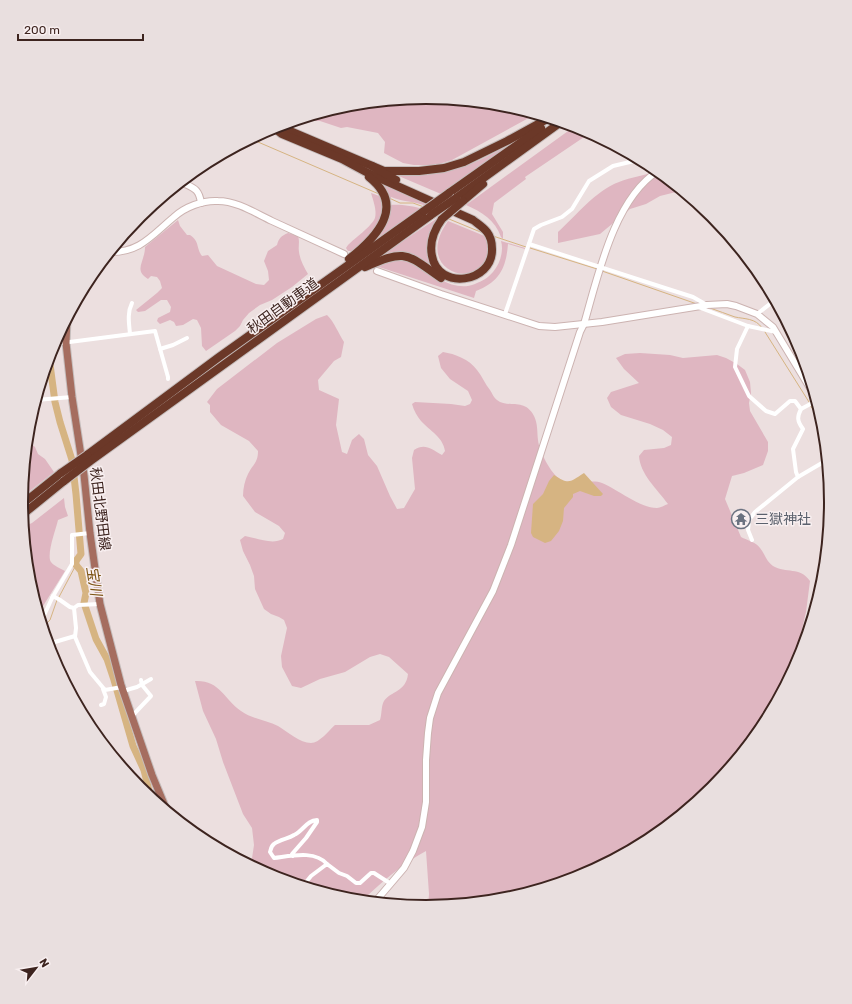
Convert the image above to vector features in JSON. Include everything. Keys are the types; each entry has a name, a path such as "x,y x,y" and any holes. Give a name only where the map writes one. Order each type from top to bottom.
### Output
{"highway":[{"path":"287,129 384,171 419,171 444,168 464,162 507,142 542,122"},
{"name":"秋田自動車道","path":"28,500 88,458 300,299 428,213 456,197 548,123"},
{"path":"279,132 342,159 360,168 473,220 483,228 491,238 492,255 489,264 473,277 460,280 449,278 441,273 435,266 431,249 432,237 437,226 442,219 456,197 556,126"},
{"path":"350,273 379,260 403,256 413,258 450,283 468,283 475,282 486,275 496,258 497,245 495,238 490,229 482,221 398,182 372,166"},
{"path":"300,299 321,280 361,250 380,227 387,208 384,192 378,184 360,168"},
{"name":"秋田自動車道","path":"88,458 350,273 428,213"},
{"name":"秋田自動車道","path":"28,508 62,477"}],"main road":[{"name":"秋田北野田線","path":"66,333 72,397 84,475 100,604 120,688 132,716 152,775 162,799"}],"street":[{"path":"505,314 534,229 562,217 572,210 589,181 613,166 631,161"},
{"path":"379,897 404,868 413,851 422,827 426,802 426,760 428,733 430,718 438,693 493,591 510,545 617,222 622,210 648,178 652,175"},
{"path":"186,185 197,190 200,195 201,203"},
{"path":"117,252 126,251 141,245 178,214 192,206 218,200 240,206 344,254"},
{"path":"528,244 693,297 707,305"},
{"path":"377,271 441,294 539,326 555,328 610,321 707,305 727,304 746,308 758,314 776,332 806,384"},
{"path":"130,334 128,317 129,309 132,303"},
{"path":"758,314 771,303"},
{"path":"697,307 748,326 776,332"},
{"path":"748,326 737,349 735,367 749,396 766,411 775,414 790,401 795,401 801,409"},
{"path":"61,343 155,331 168,379"},
{"path":"160,349 173,345 187,338"},
{"path":"42,400 72,397"},
{"path":"798,477 793,449 803,429 799,424 797,416 801,409 811,403"},
{"path":"752,540 748,530 749,520 755,512 798,477 822,463"},
{"path":"45,614 72,564 72,535 90,533"},
{"path":"53,597 74,608 80,605 100,604"},
{"path":"74,608 76,616 75,636 90,672 103,689 106,697 104,704 101,706"},
{"path":"54,642 75,636"},
{"path":"103,689 142,685 151,679"},
{"path":"132,716 151,696 142,685 141,680"},
{"path":"293,856 292,854 318,822 317,820 313,820 302,828 296,835 282,839 272,847 270,852 274,858 311,855 321,858 339,873 347,876 356,883 360,883 371,873 374,873 391,884"},
{"path":"307,881 311,876 327,864"}],"shaded area":[{"path":"426,104 478,107 529,118 452,160 436,165 414,165 403,163 384,153 385,142 378,133 347,127 341,128 320,121 312,121 374,107"},
{"path":"569,131 584,137 525,177 526,179 494,203 492,214 503,232 503,239 492,221 466,205"},
{"path":"514,142 515,143 441,194 394,174 440,173 473,163"},
{"path":"650,173 675,192 660,196 646,204 630,209 600,234 558,243 558,232 594,197 610,186 624,180"},
{"path":"379,180 431,203 426,206 391,197 390,205 422,209 360,255 381,230 384,188"},
{"path":"371,193 382,197 382,212 380,220 378,225 366,240 352,251 348,251 346,248 348,245 367,228 375,218 375,208"},
{"path":"439,217 430,238 439,272 420,260 386,255 385,253"},
{"path":"178,220 180,226 187,235 190,235 197,243 202,256 208,255 217,266 256,284 264,285 269,280 268,271 264,261 268,251 277,245 281,238 288,233 298,236 300,258 308,274 292,287 249,313 235,331 206,351 202,346 201,328 197,320 193,319 183,325 176,326 174,322 170,320 160,324 157,321 158,318 170,312 171,307 167,300 161,300 145,311 138,312 136,310 162,288 157,277 151,276 148,279 141,272 140,269 145,247"},
{"path":"448,221 487,237 489,255 483,266 473,272 462,274 451,271 442,263 438,253 439,238"},
{"path":"501,241 525,249 508,244 505,261 500,274 496,279 476,291 474,298 376,266 392,260 405,260 412,262 453,285 468,286 485,279 495,269 502,253"},
{"path":"327,315 344,342 341,357 334,361 318,380 319,390 339,399 336,425 342,452 347,454 352,440 359,434 364,439 368,455 377,466 397,509 404,508 415,489 412,458 414,450 425,447 442,455 445,451 442,442 436,434 421,421 412,404 415,402 465,406 470,404 472,400 468,391 450,379 441,368 438,356 443,352 466,360 474,366 497,400 506,404 521,405 530,410 536,422 539,445 543,456 549,467 560,479 570,483 602,483 636,502 657,508 668,504 642,469 639,456 644,450 664,448 671,445 672,437 663,430 650,424 621,415 611,407 607,398 611,392 639,383 624,369 616,358 625,354 640,353 670,355 683,358 717,355 726,358 745,370 750,382 750,411 768,442 768,451 763,465 732,476 725,499 741,537 759,546 773,566 783,570 802,573 810,581 806,612 800,638 783,678 771,701 742,744 707,783 688,801 668,818 625,847 578,870 529,886 478,897 429,900 426,851 393,873 368,896 298,879 252,860 254,845 252,828 243,814 223,762 216,739 203,711 195,681 210,684 216,687 245,714 274,724 298,739 311,743 321,739 335,725 369,725 380,720 384,701 401,688 407,680 408,674 389,657 380,654 370,657 345,672 320,679 301,688 292,686 282,667 281,656 287,628 284,620 264,609 255,589 254,576 240,540 245,536 269,541 279,541 283,539 285,533 279,526 255,512 243,496 246,479 256,461 258,451 249,441 221,425 210,412 210,405 207,402 217,389 277,343 316,319"},
{"path":"32,444 38,454 45,459 54,472 28,492"},
{"path":"584,473 603,494 601,496 594,496 580,491 573,494 573,497 564,508 563,521 559,531 551,541 545,543 533,537 531,533 533,504 543,494 549,481 554,475 563,480 569,481 576,479"},
{"path":"64,498 68,516 58,520 52,542 50,559 55,566 65,571 43,607 31,554 29,524"}],"waterway":[{"path":"257,142 379,194"},
{"path":"389,198 400,203 413,203 424,207"},
{"path":"449,219 483,233"},
{"path":"493,236 526,247"},
{"path":"530,248 597,269"},
{"path":"602,271 697,304"},
{"path":"710,308 735,317 757,322 762,328"},
{"path":"765,332 809,402"},
{"name":"宝川","path":"51,370 55,402 72,460 81,554 76,561 76,565 81,571 86,593 84,603 96,639 107,659 133,746 144,770 148,786"},
{"path":"810,405 812,408"},
{"path":"59,597 76,565"},
{"path":"47,623 50,620 57,600"}],"place":[{"name":"三獄神社","path":"741,519"}]}
